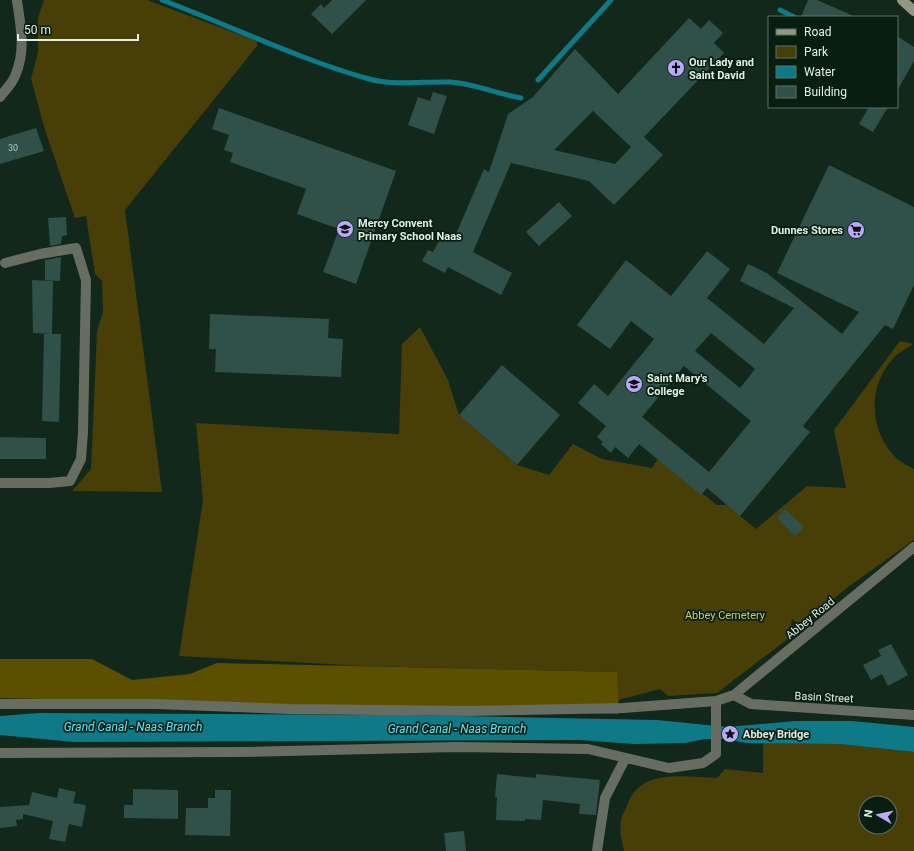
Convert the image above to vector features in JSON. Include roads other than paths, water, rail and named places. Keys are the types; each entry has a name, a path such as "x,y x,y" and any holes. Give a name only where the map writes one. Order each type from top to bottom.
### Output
{"main road":[{"path":"902,0 914,11"}],"street":[{"path":"0,97 14,78 20,63 22,36 17,2"},
{"path":"0,483 49,483 70,481 81,459 83,432 86,280 76,248 40,254 5,263"},
{"name":"Abbey Road","path":"0,704 156,704 291,709 469,710 623,708 716,701 734,695 859,594 914,547"},
{"name":"Basin Street","path":"734,695 751,704 914,715"},
{"path":"0,753 242,752 456,747 588,749 625,759 669,768 703,763 716,754 716,701"},
{"path":"597,851 605,798 625,759"}],"water":[{"name":"Grand Canal - Naas Branch","path":"39,713 406,715 657,720 727,727 795,721 852,721 914,727 914,752 840,744 746,743 726,739 705,739 685,743 634,744 580,740 74,742 0,735 0,716"}],"waterway":[{"path":"162,0 316,62 369,79 399,83 460,83 521,98"},
{"path":"538,80 611,0"},
{"path":"780,10 792,16"}],"place":[{"name":"Our Lady and Saint David","path":"676,68"},
{"name":"Mercy Convent Primary School Naas","path":"345,229"},
{"name":"Dunnes Stores","path":"856,230"},
{"name":"Saint Mary's College","path":"634,384"},
{"name":"Abbey Bridge","path":"730,734"}],"park label":[{"name":"Abbey Cemetery","path":"725,615"}]}
